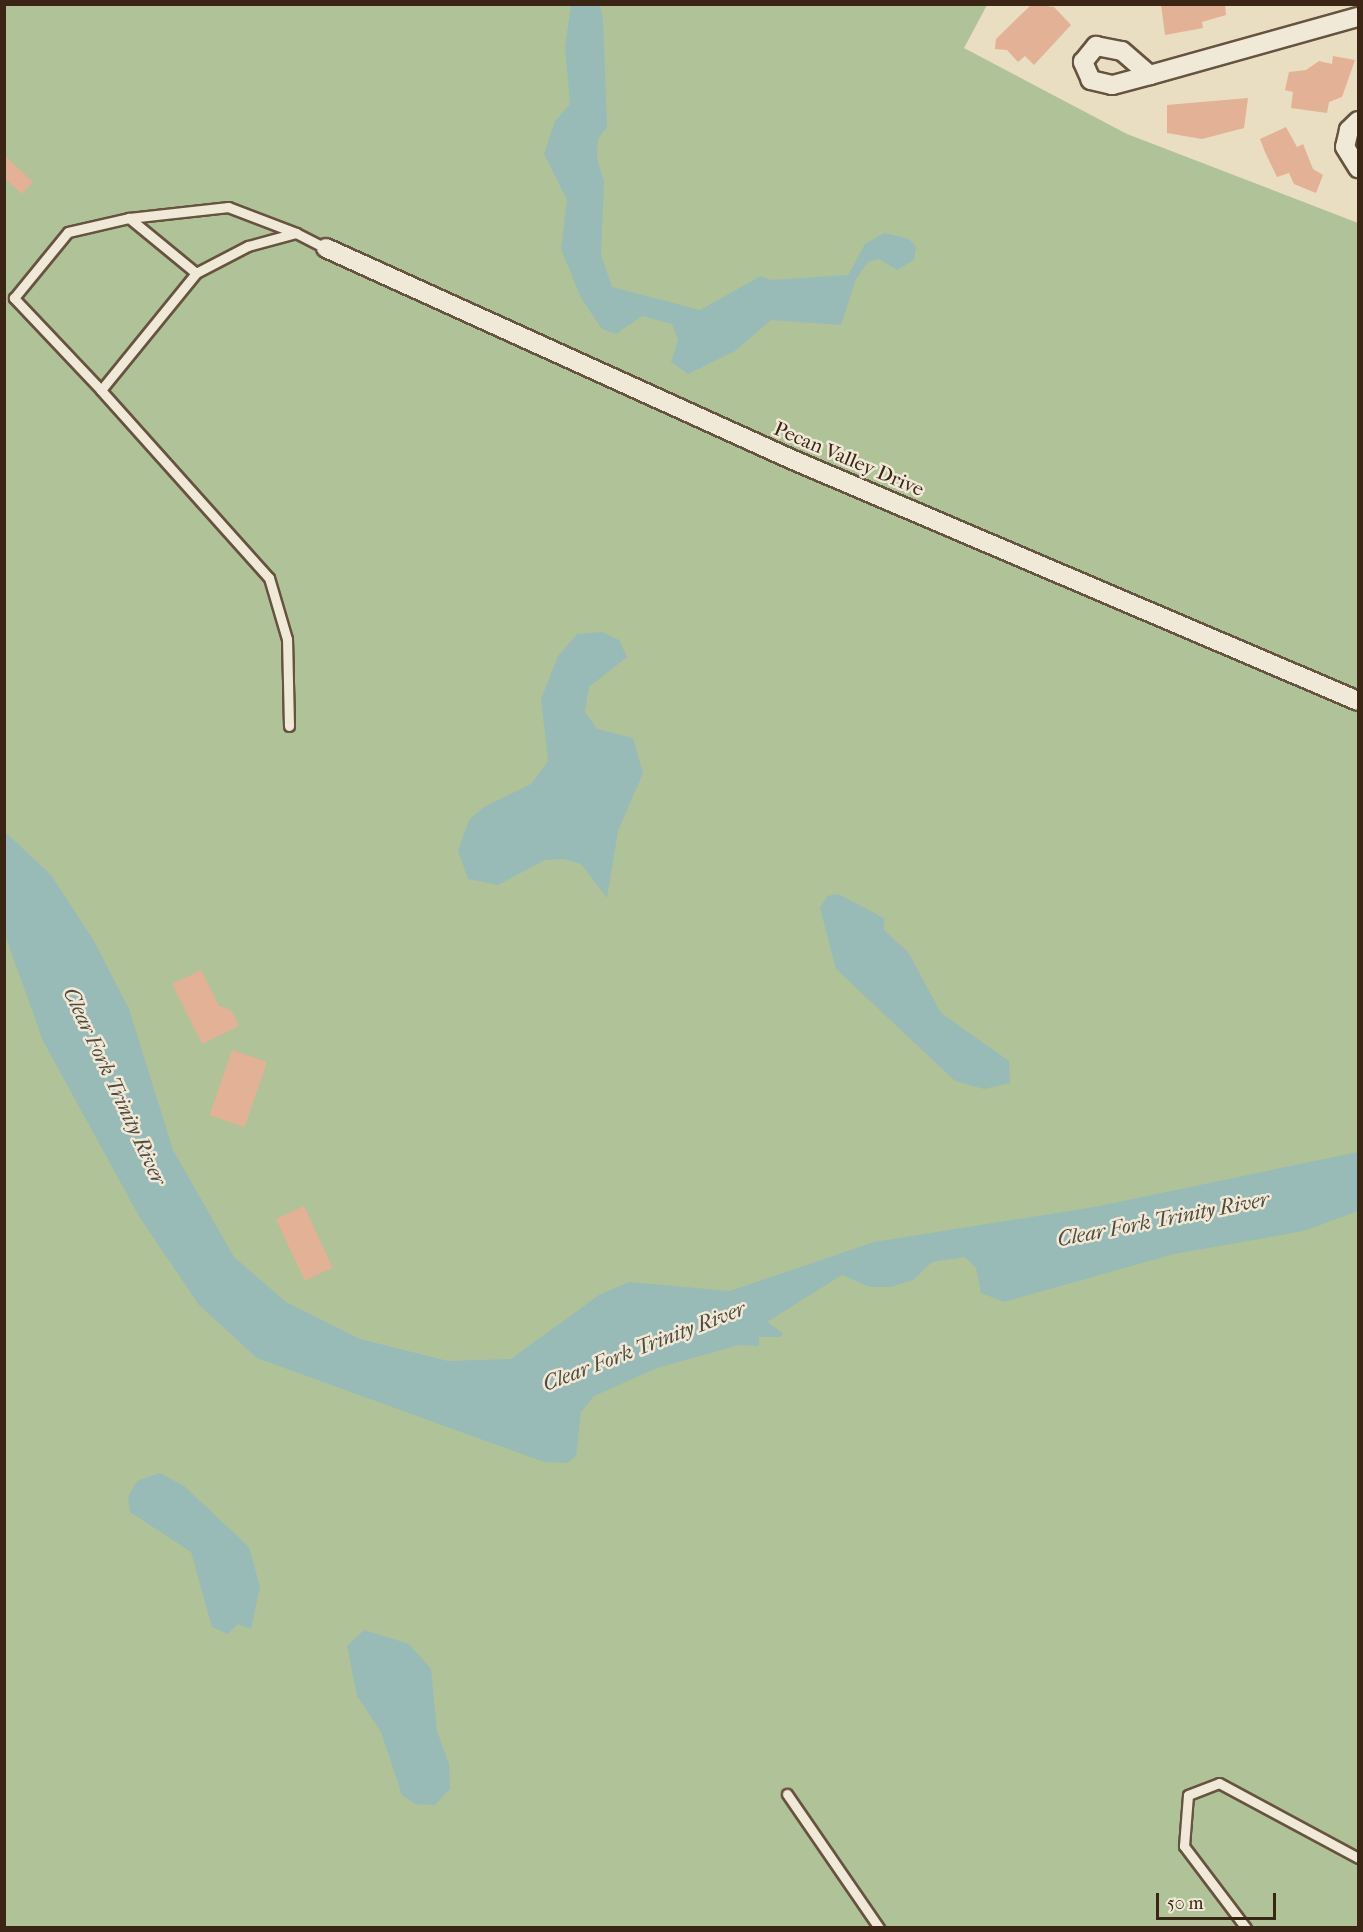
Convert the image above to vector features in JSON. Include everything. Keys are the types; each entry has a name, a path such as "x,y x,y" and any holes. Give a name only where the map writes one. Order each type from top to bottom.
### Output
{"street":[{"path":"1150,75 1359,17"},
{"path":"1359,121 1349,130 1345,147 1359,168"},
{"name":"Pecan Valley Drive","path":"326,248 791,459 1359,701"}],"lane":[{"path":"289,726 287,639 269,578 101,390 14,298 68,232 129,218 228,207 296,233 326,248"},
{"path":"129,218 196,273"},
{"path":"101,390 196,273 248,246 296,233"},
{"path":"1246,1928 1184,1846 1188,1794 1218,1783 1359,1858"},
{"path":"787,1794 879,1928"}],"green space":[{"path":"5,5 987,5 964,48 1127,134 1358,223 1358,1927 5,1928"}],"water":[{"path":"571,5 600,5 603,19 607,127 598,139 597,158 604,182 601,255 612,287 700,310 761,276 771,280 848,275 865,244 884,233 909,239 916,247 914,260 897,270 879,259 868,262 856,279 841,325 771,320 735,351 688,374 671,362 678,340 672,324 642,316 616,334 602,329 581,298 561,249 567,200 544,154 555,121 570,104 565,47"},
{"path":"602,632 619,640 627,657 589,687 585,712 597,729 633,738 643,773 618,831 607,898 581,864 564,859 545,860 498,885 468,879 458,851 469,820 484,807 531,784 548,761 541,699 558,656 577,634"},
{"name":"Clear Fork Trinity River","path":"4,831 51,875 94,941 129,1009 173,1150 234,1257 286,1302 360,1339 448,1361 511,1359 599,1295 629,1282 730,1291 874,1242 1094,1207 1358,1152 1358,1211 1304,1231 1174,1254 1004,1302 981,1293 976,1268 965,1257 932,1262 913,1280 891,1287 870,1287 842,1275 767,1322 783,1333 781,1337 759,1337 759,1346 739,1345 657,1368 594,1396 581,1412 576,1456 567,1463 544,1462 257,1358 199,1305 140,1218 43,1041 5,935"},
{"path":"838,894 884,918 884,930 908,952 941,1013 1009,1061 1010,1083 984,1089 955,1081 836,969 820,908 827,896"},
{"path":"160,1473 184,1486 249,1547 260,1587 251,1629 238,1624 228,1634 212,1627 191,1552 130,1512 128,1497 137,1481"},
{"path":"364,1630 409,1644 431,1669 437,1731 449,1764 450,1789 435,1805 415,1804 402,1795 381,1732 357,1696 347,1646"}],"building":[{"path":"1032,4 1054,7 1071,25 1034,65 1025,56 1018,62 1007,50 995,49 996,39"},
{"path":"1161,4 1225,4 1226,15 1202,22 1203,28 1165,35"},
{"path":"1333,56 1355,60 1342,97 1329,102 1327,113 1291,108 1293,92 1285,90 1289,72 1306,70 1319,61 1332,64"},
{"path":"1248,98 1244,128 1202,139 1167,133 1167,105"},
{"path":"1286,127 1297,147 1303,144 1313,169 1323,175 1316,193 1294,184 1289,173 1277,177 1265,152 1260,139"},
{"path":"4,155 33,182 22,194 4,178"},
{"path":"201,970 219,1006 231,1010 239,1026 202,1044 172,984"},
{"path":"232,1050 267,1062 245,1127 210,1115"},
{"path":"304,1206 333,1268 305,1281 276,1219"}]}
